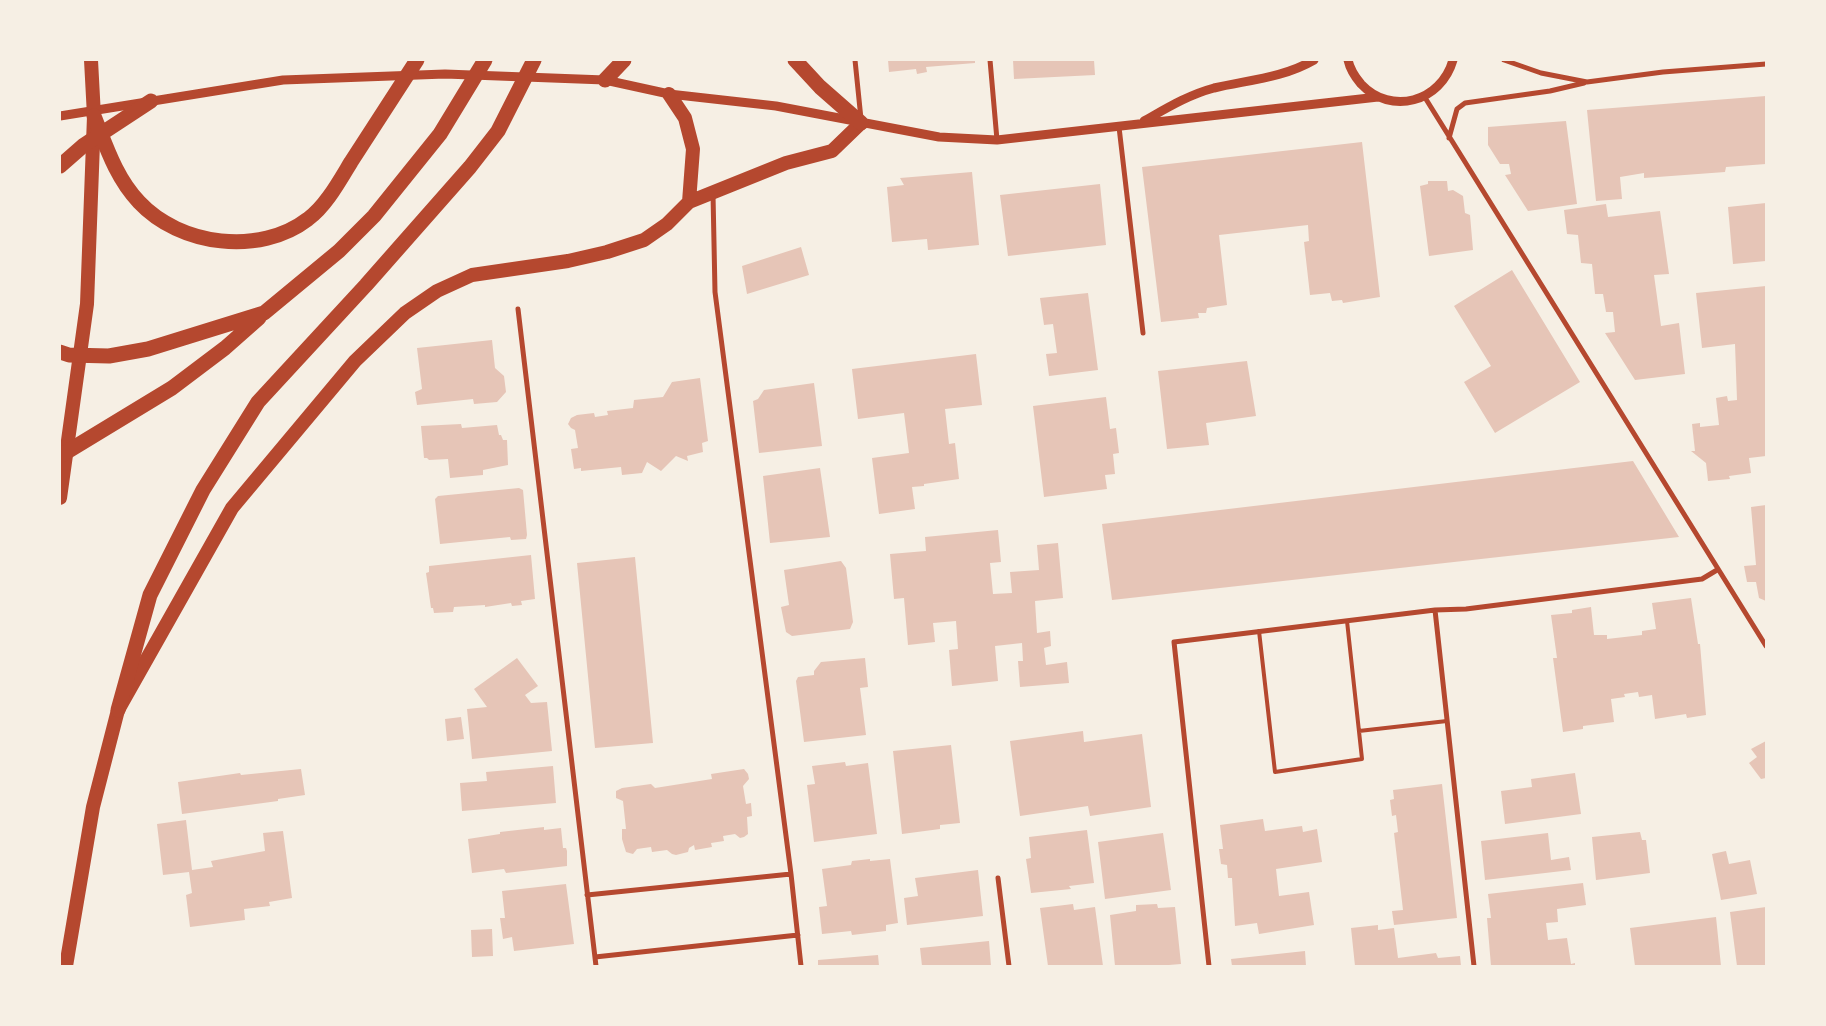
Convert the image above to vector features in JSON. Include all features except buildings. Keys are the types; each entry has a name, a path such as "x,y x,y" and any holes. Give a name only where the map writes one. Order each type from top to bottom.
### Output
{"highway":[{"path":"60,498 88,304 94,116 91,60"},
{"path":"94,116 118,176 138,202 152,214 178,230 220,242 253,242 285,233 309,218 330,195 417,60"},
{"path":"60,456 172,388 225,348 339,251 374,216 440,134 485,60"},
{"path":"66,966 93,807 150,595 203,490 258,402 457,182 498,131 534,60"},
{"path":"605,80 624,60"},
{"path":"118,710 232,508 356,361 405,313 438,291 472,275 568,261 607,252 644,240 668,224 689,202 713,194 786,163 832,151 861,123 820,87 795,60"},
{"path":"669,94 685,118 693,150 689,202"},
{"path":"60,166 84,144 151,101"},
{"path":"60,352 69,355 109,356 148,350 264,313"}],"street":[{"path":"855,60 861,123"},
{"path":"990,60 997,140"},
{"path":"1139,123 1183,98 1212,89 1278,76 1314,60"},
{"path":"1348,60 1355,78 1365,89 1389,101 1401,102 1424,96 1435,90 1444,80 1452,60"},
{"path":"1504,60 1541,73 1587,82"},
{"path":"1448,138 1457,109 1465,103 1550,91 1587,82 1663,72 1766,64"},
{"path":"60,116 283,80 445,74 605,80 669,94 776,106 939,137 997,140 1378,97"},
{"path":"1424,96 1448,138 1766,646"},
{"path":"1119,127 1143,334"},
{"path":"713,194 715,292 791,874 801,966"},
{"path":"518,309 596,966"},
{"path":"1209,966 1174,642 1435,610 1466,609 1702,579 1717,570"},
{"path":"1435,610 1474,966"},
{"path":"587,895 791,874"},
{"path":"998,878 1009,966"},
{"path":"594,956 798,935"}],"lane":[{"path":"1259,631 1275,772 1362,759 1347,620"},
{"path":"1359,731 1447,721"}]}
